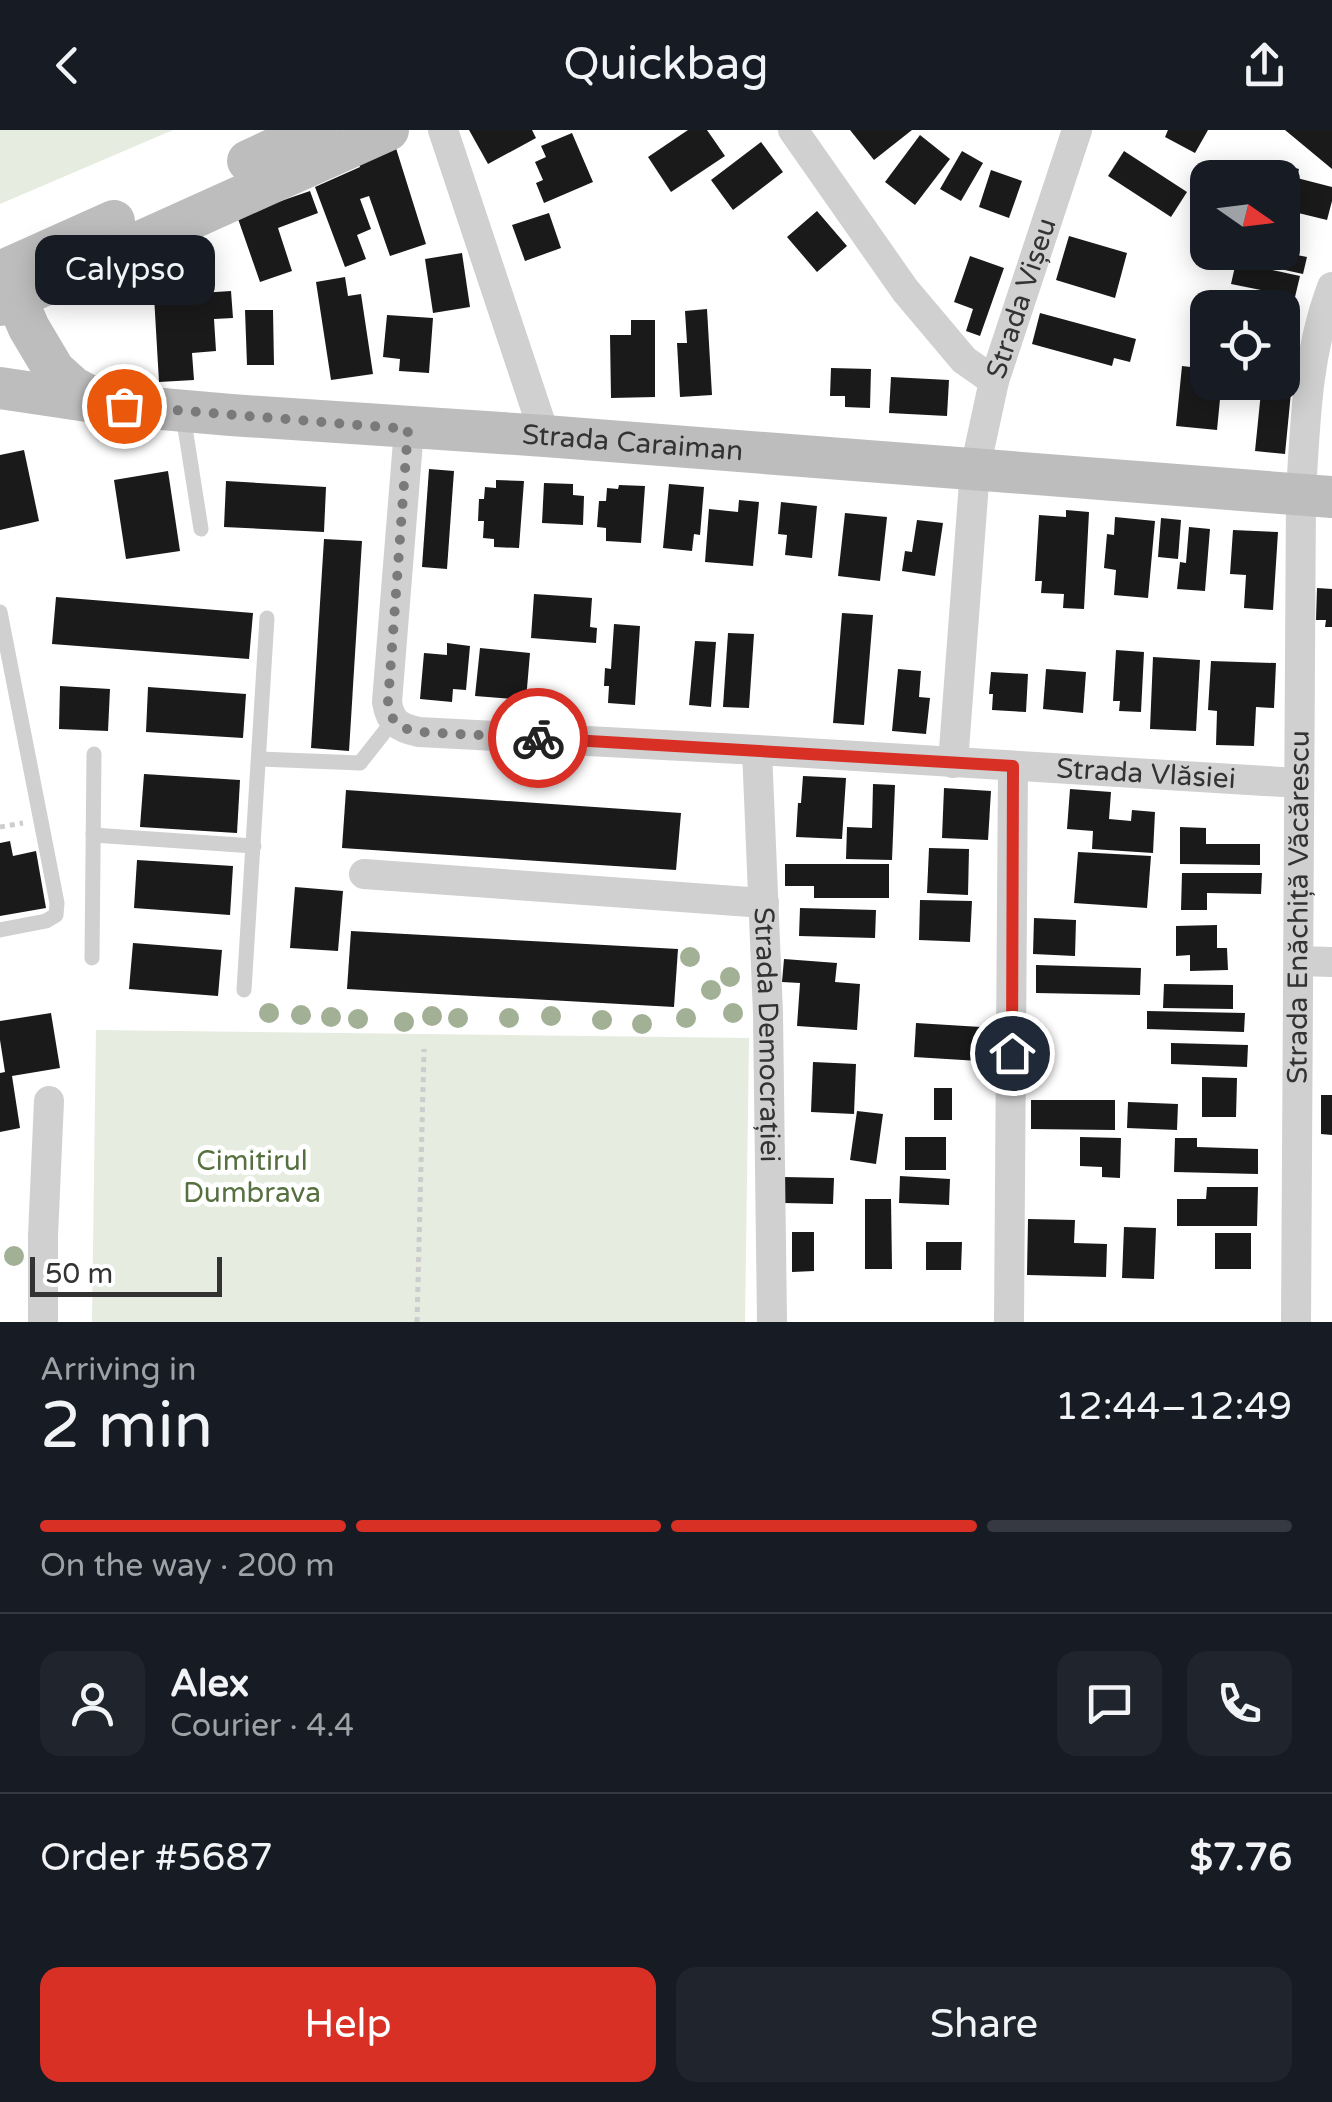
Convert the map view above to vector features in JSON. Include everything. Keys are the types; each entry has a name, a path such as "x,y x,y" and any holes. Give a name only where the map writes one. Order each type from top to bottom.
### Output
{"main road":[{"path":"5,287 315,130"},
{"path":"5,287 388,130"},
{"name":"Strada Caraiman","path":"5,287 54,370 74,388 104,404 1317,495"},
{"path":"0,388 104,404"}],"street":[{"path":"443,130 545,436"},
{"path":"793,130 904,290 964,360 994,381"},
{"name":"Strada Vișeu","path":"952,762 975,470 994,381 1076,130"},
{"name":"Strada Enăchiță Văcărescu","path":"1296,1322 1298,783 1317,495 1310,370 1320,319 1332,287"},
{"path":"393,721 388,702 408,429"},
{"name":"Strada Vlăsiei","path":"393,721 402,729 418,732 1298,783"},
{"name":"Strada Democrației","path":"757,750 768,1014 772,1322"},
{"path":"1010,1322 1013,766"},
{"path":"364,874 764,903"},
{"path":"1299,962 1332,962"},
{"path":"43,1322 49,1101"}],"lane":[{"path":"182,411 202,529"},
{"path":"0,612 57,903 56,915 46,921 0,930"},
{"path":"244,990 268,618"},
{"path":"260,760 360,762 393,721"},
{"path":"92,958 94,754"},
{"path":"93,834 254,846"}],"path":[{"path":"417,1322 424,1049"}],"green space":[{"path":"0,130 173,130 0,204"},
{"name":"Cimitirul Dumbrava","path":"96,1030 749,1038 745,1322 92,1322"}],"building":[{"path":"469,130 532,130 536,138 488,164"},
{"path":"688,130 707,130 725,156 671,192 648,157"},
{"path":"850,130 912,130 874,160"},
{"path":"1168,130 1208,130 1195,153 1165,137"},
{"path":"1285,130 1332,130 1332,169"},
{"path":"572,133 593,182 544,203 536,183 543,180 535,162 546,157 541,146"},
{"path":"920,135 950,159 915,205 885,182"},
{"path":"761,142 783,172 733,210 711,180"},
{"path":"395,145 426,244 390,256 369,196 360,199 371,229 357,235 366,259 345,267 315,187 360,167 357,158"},
{"path":"962,151 983,163 961,201 940,189"},
{"path":"1124,151 1187,192 1171,217 1108,176"},
{"path":"991,170 1022,181 1009,218 979,207"},
{"path":"1300,179 1332,187 1327,220 1300,213"},
{"path":"310,191 318,213 278,228 292,271 260,282 237,216"},
{"path":"817,211 847,246 817,272 787,237"},
{"path":"549,213 561,248 525,261 512,225"},
{"path":"1069,236 1127,253 1115,298 1056,280"},
{"path":"199,244 208,267 163,287 153,264"},
{"path":"462,253 470,307 433,313 425,259"},
{"path":"970,256 1004,268 980,336 966,331 973,309 954,302"},
{"path":"1300,256 1307,257 1303,274 1285,270 1300,270"},
{"path":"1234,270 1273,270 1300,276 1297,290 1261,290 1231,284"},
{"path":"345,277 348,296 361,294 373,374 331,380 316,282"},
{"path":"231,291 233,318 214,319 216,351 192,353 194,380 159,382 154,296"},
{"path":"707,309 712,395 680,397 677,343 687,343 685,311"},
{"path":"245,310 273,310 274,365 247,365"},
{"path":"1040,313 1136,339 1130,362 1114,358 1112,366 1032,344"},
{"path":"387,315 433,318 429,373 399,371 400,359 383,357"},
{"path":"631,320 655,320 655,397 611,398 610,335 631,335"},
{"path":"1182,366 1190,367 1190,400 1220,400 1217,430 1176,426"},
{"path":"831,368 871,369 870,408 845,407 845,396 830,396"},
{"path":"891,377 949,380 947,416 889,413"},
{"path":"1260,400 1290,400 1285,454 1255,451"},
{"path":"24,450 39,521 0,530 0,455"},
{"path":"429,469 454,471 447,569 422,567"},
{"path":"168,471 180,551 126,559 114,480"},
{"path":"496,480 524,481 519,548 494,547 494,539 483,538 484,521 478,521 479,499 484,499 485,487 496,488"},
{"path":"226,481 326,487 324,532 224,527"},
{"path":"544,483 573,484 573,495 584,496 583,525 542,523"},
{"path":"669,484 704,487 700,535 694,534 692,551 663,548"},
{"path":"619,485 645,486 641,543 606,541 606,528 597,527 599,501 606,501 607,488 618,489"},
{"path":"739,500 759,502 753,566 705,562 709,509 738,512"},
{"path":"781,502 817,506 812,558 785,555 787,535 778,534"},
{"path":"1066,510 1089,512 1084,609 1063,608 1064,594 1041,593 1042,581 1035,581 1039,515 1066,517"},
{"path":"845,513 887,517 880,581 838,576"},
{"path":"1115,517 1155,521 1148,598 1114,595 1116,570 1104,568 1107,534 1114,535"},
{"path":"1161,518 1181,520 1178,559 1158,557"},
{"path":"917,520 943,523 935,576 902,571 905,551 912,552"},
{"path":"1189,527 1210,529 1205,591 1177,589 1180,562 1186,563"},
{"path":"1233,530 1278,532 1273,610 1244,608 1246,575 1230,574"},
{"path":"324,539 362,541 349,751 311,748"},
{"path":"1317,588 1332,589 1332,627 1325,627 1326,620 1316,620"},
{"path":"534,594 592,598 590,627 597,628 596,643 531,638"},
{"path":"56,597 253,613 249,659 52,644"},
{"path":"842,613 873,615 864,725 833,723"},
{"path":"614,624 640,626 635,705 608,703 605,668 611,669"},
{"path":"728,633 754,634 749,708 723,707"},
{"path":"695,641 716,642 711,707 689,705"},
{"path":"447,643 470,646 466,690 453,689 452,702 420,699 424,653 447,655"},
{"path":"480,648 530,653 526,700 475,696"},
{"path":"1116,650 1144,652 1141,712 1119,711 1120,701 1113,701"},
{"path":"1153,657 1200,660 1196,731 1150,729"},
{"path":"1211,661 1276,663 1274,708 1256,707 1254,746 1216,745 1217,711 1208,710"},
{"path":"898,669 921,671 919,697 930,698 926,734 892,731"},
{"path":"1046,669 1086,672 1083,713 1043,709"},
{"path":"991,672 1028,674 1026,712 992,710"},
{"path":"60,686 110,689 108,731 59,729"},
{"path":"148,687 246,694 243,738 146,732"},
{"path":"144,774 240,780 237,833 140,827"},
{"path":"803,776 846,778 842,839 796,837"},
{"path":"873,784 895,785 892,860 846,859 847,827 872,828"},
{"path":"944,788 991,791 988,840 942,838"},
{"path":"1070,789 1111,792 1109,819 1131,821 1132,810 1155,812 1153,853 1092,849 1093,831 1067,829"},
{"path":"346,790 681,813 676,870 342,848"},
{"path":"1180,827 1206,828 1206,844 1260,844 1260,865 1180,864"},
{"path":"10,841 13,856 36,851 46,908 0,916 0,843"},
{"path":"929,848 969,849 968,895 927,893"},
{"path":"1078,852 1151,856 1147,908 1074,903"},
{"path":"137,860 233,866 230,915 134,908"},
{"path":"785,864 889,864 889,898 814,898 814,886 785,886"},
{"path":"1182,873 1262,873 1261,894 1207,893 1207,910 1181,910"},
{"path":"295,887 343,891 338,951 290,948"},
{"path":"920,900 972,901 970,942 919,940"},
{"path":"800,908 876,910 875,938 799,936"},
{"path":"1034,918 1076,920 1075,956 1033,954"},
{"path":"1217,925 1217,948 1227,948 1228,970 1190,971 1190,955 1176,956 1176,926"},
{"path":"351,931 678,949 674,1007 347,989"},
{"path":"133,943 222,950 218,996 129,989"},
{"path":"784,959 837,963 835,982 860,984 857,1030 797,1026 800,983 782,982"},
{"path":"1036,965 1141,968 1140,995 1036,993"},
{"path":"1164,984 1233,985 1233,1009 1163,1008"},
{"path":"1147,1011 1245,1013 1244,1032 1147,1029"},
{"path":"51,1013 60,1068 12,1076 20,1128 0,1132 0,1073 5,1072 0,1021"},
{"path":"916,1023 981,1027 979,1061 914,1057"},
{"path":"1171,1043 1248,1045 1247,1067 1171,1064"},
{"path":"813,1062 856,1064 854,1114 811,1112"},
{"path":"1202,1077 1237,1078 1236,1117 1202,1117"},
{"path":"934,1088 952,1088 952,1120 934,1120"},
{"path":"1321,1095 1332,1095 1332,1135 1321,1134"},
{"path":"1031,1100 1115,1100 1115,1130 1031,1129"},
{"path":"1128,1102 1178,1104 1177,1130 1127,1128"},
{"path":"857,1111 883,1114 876,1164 850,1160"},
{"path":"905,1137 946,1137 946,1170 905,1170"},
{"path":"1080,1137 1121,1138 1120,1178 1102,1177 1102,1167 1080,1166"},
{"path":"1175,1138 1197,1138 1197,1147 1258,1149 1258,1174 1174,1172"},
{"path":"900,1176 950,1179 949,1205 899,1203"},
{"path":"784,1177 834,1178 833,1204 783,1203"},
{"path":"1207,1187 1258,1187 1257,1226 1177,1226 1177,1199 1206,1199"},
{"path":"865,1199 891,1199 892,1269 865,1269"},
{"path":"1028,1219 1075,1220 1074,1243 1107,1244 1106,1277 1027,1275"},
{"path":"1124,1227 1156,1228 1154,1279 1122,1278"},
{"path":"792,1232 814,1232 814,1271 792,1272"},
{"path":"1215,1233 1251,1233 1251,1269 1215,1269"},
{"path":"926,1242 962,1242 961,1270 926,1270"}],"way so far":[{"path":"124,406 408,429 389,713 402,729 418,732 538,738"}],"place":[{"name":"Calypso","path":"124,406"}],"route":[{"path":"538,738 1013,766 1012,1053"}]}
